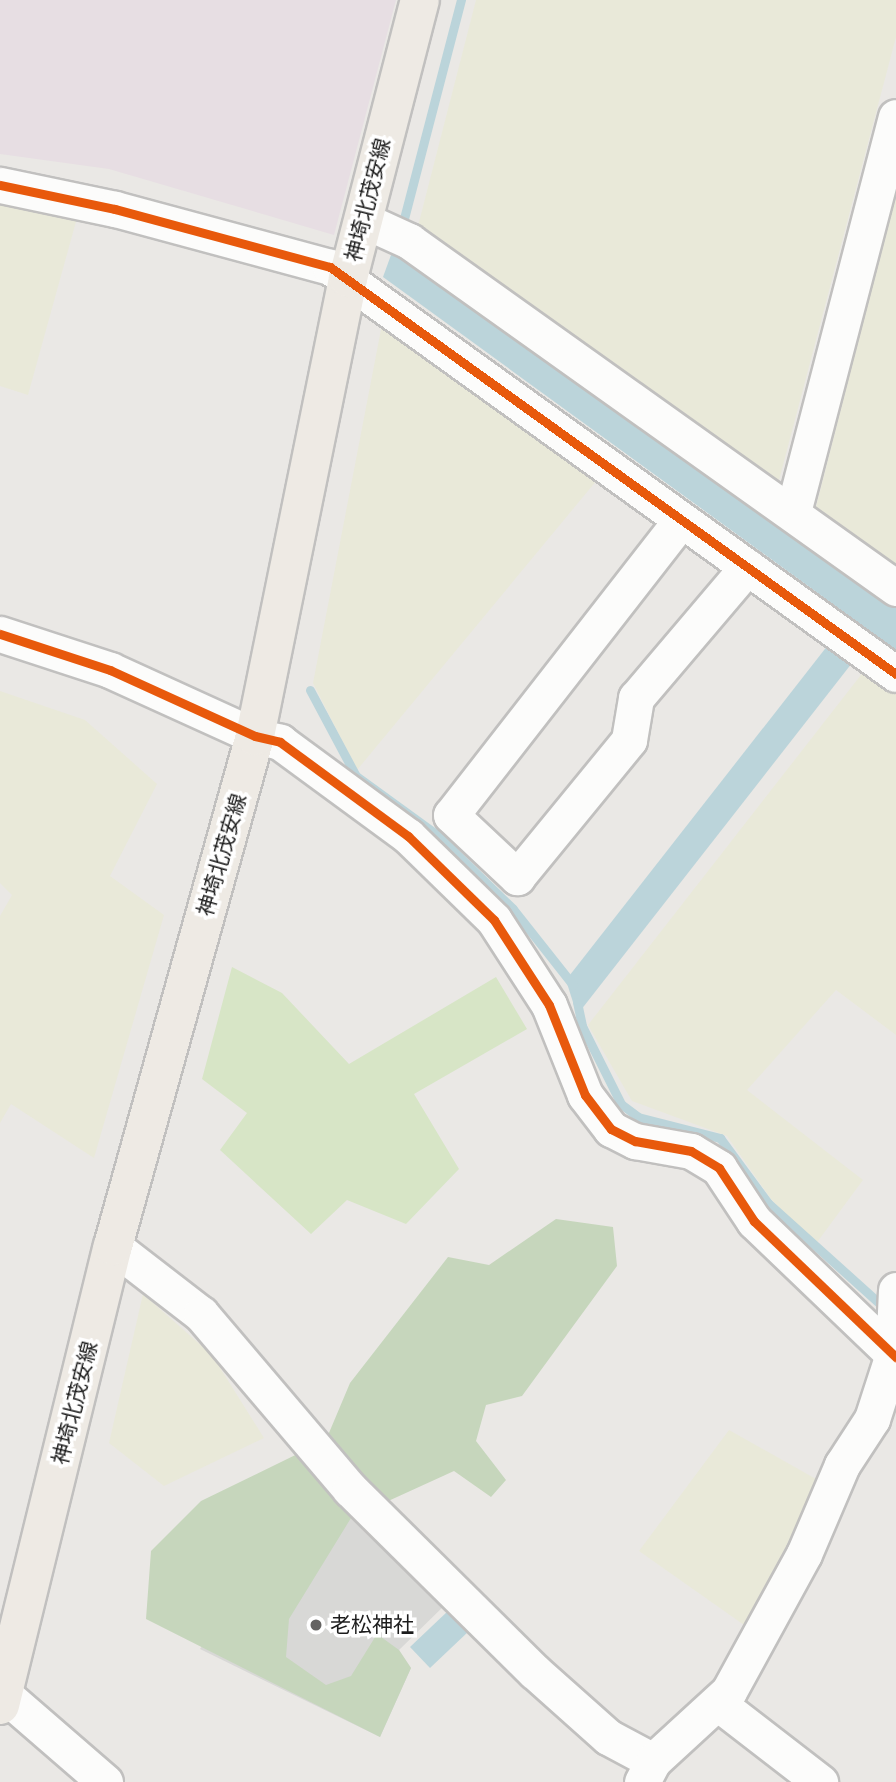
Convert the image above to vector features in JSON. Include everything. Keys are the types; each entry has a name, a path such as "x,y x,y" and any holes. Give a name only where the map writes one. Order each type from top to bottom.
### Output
{"main road":[{"name":"神埼北茂安線","path":"1,1697 113,1246 255,736 348,278 386,230 420,0"}],"street":[{"path":"793,512 896,117"},
{"path":"0,185 115,209 330,267 896,674"},
{"path":"386,230 793,512 896,588"},
{"path":"681,520 450,815 517,877 629,740 636,698 747,567"},
{"path":"0,634 110,670 255,736 280,742 408,836 494,920 549,1005 584,1095 611,1129 635,1141 691,1152 719,1168 754,1221 894,1355"},
{"path":"113,1246 201,1314 350,1489 534,1671 647,1772 719,1704 804,1554 842,1465 872,1419 894,1355 896,1290"},
{"path":"1,1697 105,1782"},
{"path":"719,1704 820,1782"}],"shaded area":[{"path":"0,0 396,0 334,235 109,169 0,154"},
{"name":"老松神社","path":"317,1472 448,1602 399,1650 411,1668 380,1737 200,1649"}],"green space":[{"path":"476,0 896,0 896,37 778,484 418,226"},
{"path":"896,191 896,570 815,511"},
{"path":"0,201 77,218 28,395 0,386"},
{"path":"383,319 602,474 357,770 313,683"},
{"path":"864,671 896,694 896,1035 836,990 747,1090 863,1180 815,1245 771,1199 727,1136 632,1101 588,1025"},
{"path":"0,691 85,720 157,784 110,876 164,915 94,1158 11,1104 0,1123 0,916 12,895 0,883"},
{"path":"232,967 282,993 349,1064 496,977 527,1029 414,1094 459,1169 406,1224 347,1200 311,1234 220,1150 247,1113 202,1079"},
{"path":"556,1219 613,1227 617,1266 522,1396 486,1405 476,1441 506,1480 491,1497 454,1471 351,1518 289,1619 286,1657 326,1685 351,1676 377,1634 399,1650 411,1668 380,1737 146,1619 151,1551 201,1501 326,1440 350,1383 448,1257 489,1265"},
{"path":"143,1294 212,1355 264,1438 164,1486 109,1443"},
{"path":"729,1430 823,1483 744,1625 639,1551"}],"water":[{"path":"395,244 896,608 896,650 383,277"},
{"path":"828,645 852,663 577,1015 566,980"},
{"path":"449,1610 469,1631 430,1668 410,1647"}],"waterway":[{"path":"401,230 461,0"},
{"path":"310,690 356,776 436,834 513,909 573,985"},
{"path":"577,1002 582,1026 621,1104 638,1117 720,1138 768,1203 887,1310"}],"cycle path":[{"path":"0,185 115,209 330,267 896,674"},
{"path":"0,634 110,670 255,736 280,742 408,836 494,920 549,1005 585,1095 611,1129 635,1141 691,1151 719,1168 754,1221 896,1357"}],"place":[{"name":"老松神社","path":"316,1625"}]}
